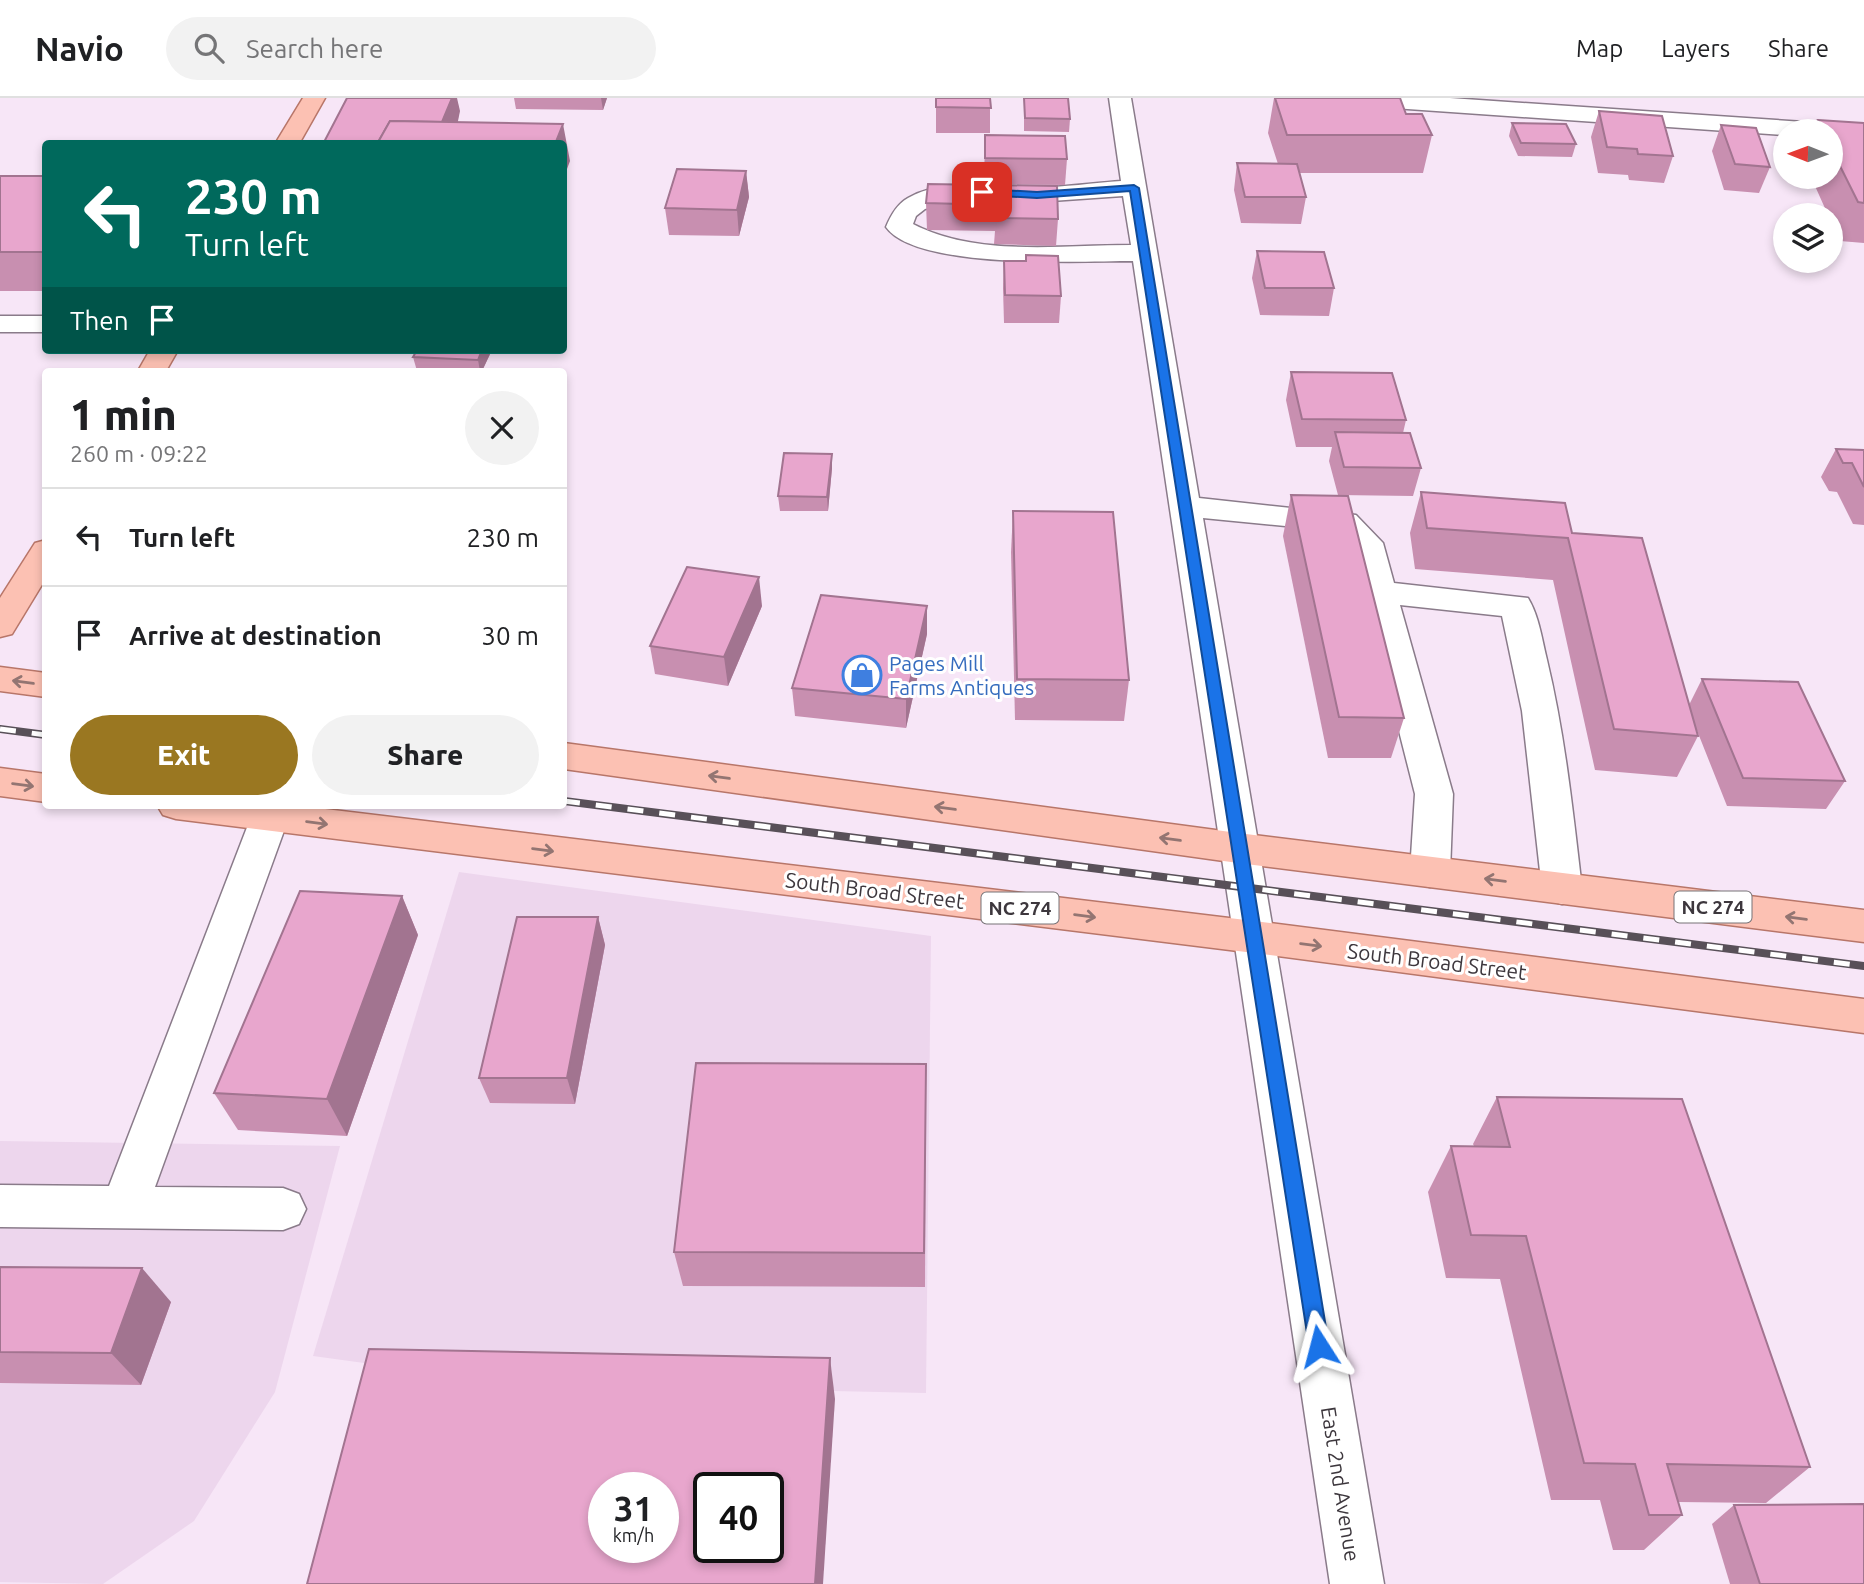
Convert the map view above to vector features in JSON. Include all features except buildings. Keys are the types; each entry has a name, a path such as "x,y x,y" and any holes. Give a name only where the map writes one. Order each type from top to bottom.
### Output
{"main road":[{"path":"289,140 314,98"},
{"path":"0,626 42,557"},
{"path":"0,679 42,684"},
{"name":"NC 274","path":"567,756 1238,848 1864,926"},
{"path":"0,782 42,787"},
{"name":"South Broad Street","path":"207,809 1254,937 1864,1016"}],"street":[{"name":"East 2nd Avenue","path":"1120,98 1357,1584"},
{"path":"1350,98 1864,133"},
{"path":"1134,188 1037,195 982,192 943,195 915,205 906,212 899,227 910,235 957,248 1145,253"},
{"path":"0,324 42,324"},
{"path":"1184,506 1345,522 1367,543 1434,794 1430,872"},
{"path":"1379,592 1516,607 1532,661 1548,757 1562,888"},
{"path":"124,1208 270,817"},
{"path":"0,1206 283,1209"}],"shaded area":[{"path":"459,872 931,936 926,1393 518,1384 313,1356"},
{"path":"0,1141 340,1146 275,1392 194,1521 103,1584 0,1582"}],"railway":[{"path":"0,729 42,734"},
{"path":"567,801 1864,966"}],"place":[{"name":"Pages Mill Farms Antiques","path":"862,675"}],"route":[{"path":"982,192 1037,195 1134,188 1319,1346"}]}
